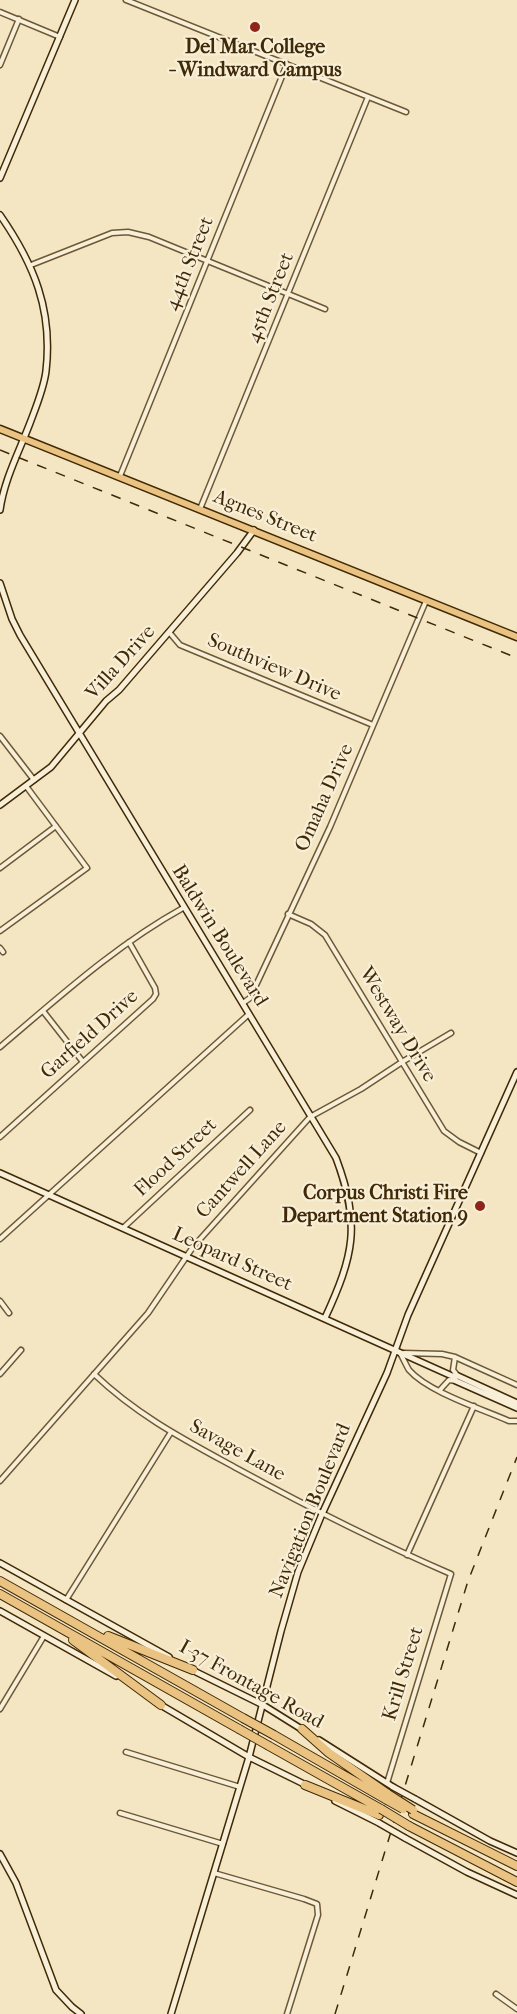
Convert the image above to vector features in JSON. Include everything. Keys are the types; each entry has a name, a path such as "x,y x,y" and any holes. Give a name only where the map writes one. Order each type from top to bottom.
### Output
{"highway":[{"path":"0,1581 274,1736 390,1794"},
{"path":"0,1594 269,1746 380,1816"},
{"path":"45,1620 161,1705"},
{"path":"81,1625 193,1670"},
{"path":"302,1729 329,1753 413,1812 441,1829 517,1865"},
{"path":"305,1785 409,1826 517,1882"}],"main road":[{"path":"0,178 75,0"},
{"path":"0,215 31,265 41,294 47,346 46,372 37,403 7,482 0,510"},
{"name":"Agnes Street","path":"0,429 517,637"},
{"name":"Villa Drive","path":"0,805 51,767 237,553 254,530"},
{"name":"Baldwin Boulevard","path":"0,583 20,635 183,909 243,1003 336,1158 349,1201 352,1227 351,1250 343,1279 325,1318"},
{"name":"Navigation Boulevard","path":"171,2014 249,1757 272,1663 298,1572 322,1514 398,1351 408,1315 517,1072"},
{"name":"Leopard Street","path":"0,1173 515,1404"},
{"name":"I-37 Frontage Road","path":"0,1563 193,1670 263,1705 386,1783 390,1794 415,1799 490,1841 517,1853"},
{"path":"0,1611 108,1671 249,1757 305,1785"},
{"path":"380,1816 405,1838 468,1873 517,1895"},
{"path":"0,1854 16,1883 56,1990 81,2014"}],"street":[{"path":"126,0 406,112"},
{"path":"0,12 60,37"},
{"path":"0,65 19,19"},
{"name":"44th Street","path":"120,476 287,64"},
{"name":"45th Street","path":"200,509 368,97"},
{"path":"31,265 112,233 128,232 141,234 325,309"},
{"name":"Omaha Drive","path":"243,1003 250,998 330,827 426,600"},
{"name":"Southview Drive","path":"169,632 180,645 373,725"},
{"path":"1,739 34,780"},
{"path":"0,931 87,868 26,786"},
{"path":"0,868 56,826"},
{"path":"0,1047 129,942 156,923 183,909"},
{"name":"Westway Drive","path":"288,914 311,924 325,935 444,1131 480,1153"},
{"name":"Garfield Drive","path":"0,1137 153,999 156,994 155,988 129,942"},
{"path":"43,1011 83,1062"},
{"path":"0,1239 249,1013"},
{"name":"Cantwell Lane","path":"0,1481 148,1312 188,1256 310,1117 361,1089 451,1033"},
{"name":"Flood Street","path":"123,1228 250,1110"},
{"path":"0,1301 9,1313"},
{"path":"0,1374 21,1350"},
{"path":"398,1351 442,1354 517,1384"},
{"path":"398,1351 410,1370 439,1391 509,1421 517,1421"},
{"path":"439,1391 449,1380 455,1378 453,1370 455,1358"},
{"name":"Savage Lane","path":"94,1374 122,1400 171,1432 322,1514 451,1574"},
{"path":"407,1555 474,1406"},
{"name":"Savage Lane","path":"66,1600 171,1432"},
{"name":"Krill Street","path":"386,1783 451,1574"},
{"path":"0,1708 44,1635"},
{"path":"126,1752 240,1787"},
{"path":"120,1813 224,1844"},
{"path":"214,1873 317,1904 318,1915 287,2014"},
{"path":"496,1994 517,2009"}],"railway":[{"path":"0,450 517,658"},
{"path":"335,2014 468,1581 517,1457"}],"place":[{"name":"Del Mar College - Windward Campus","path":"255,27"},
{"name":"Corpus Christi Fire Department Station 9","path":"480,1206"}]}
